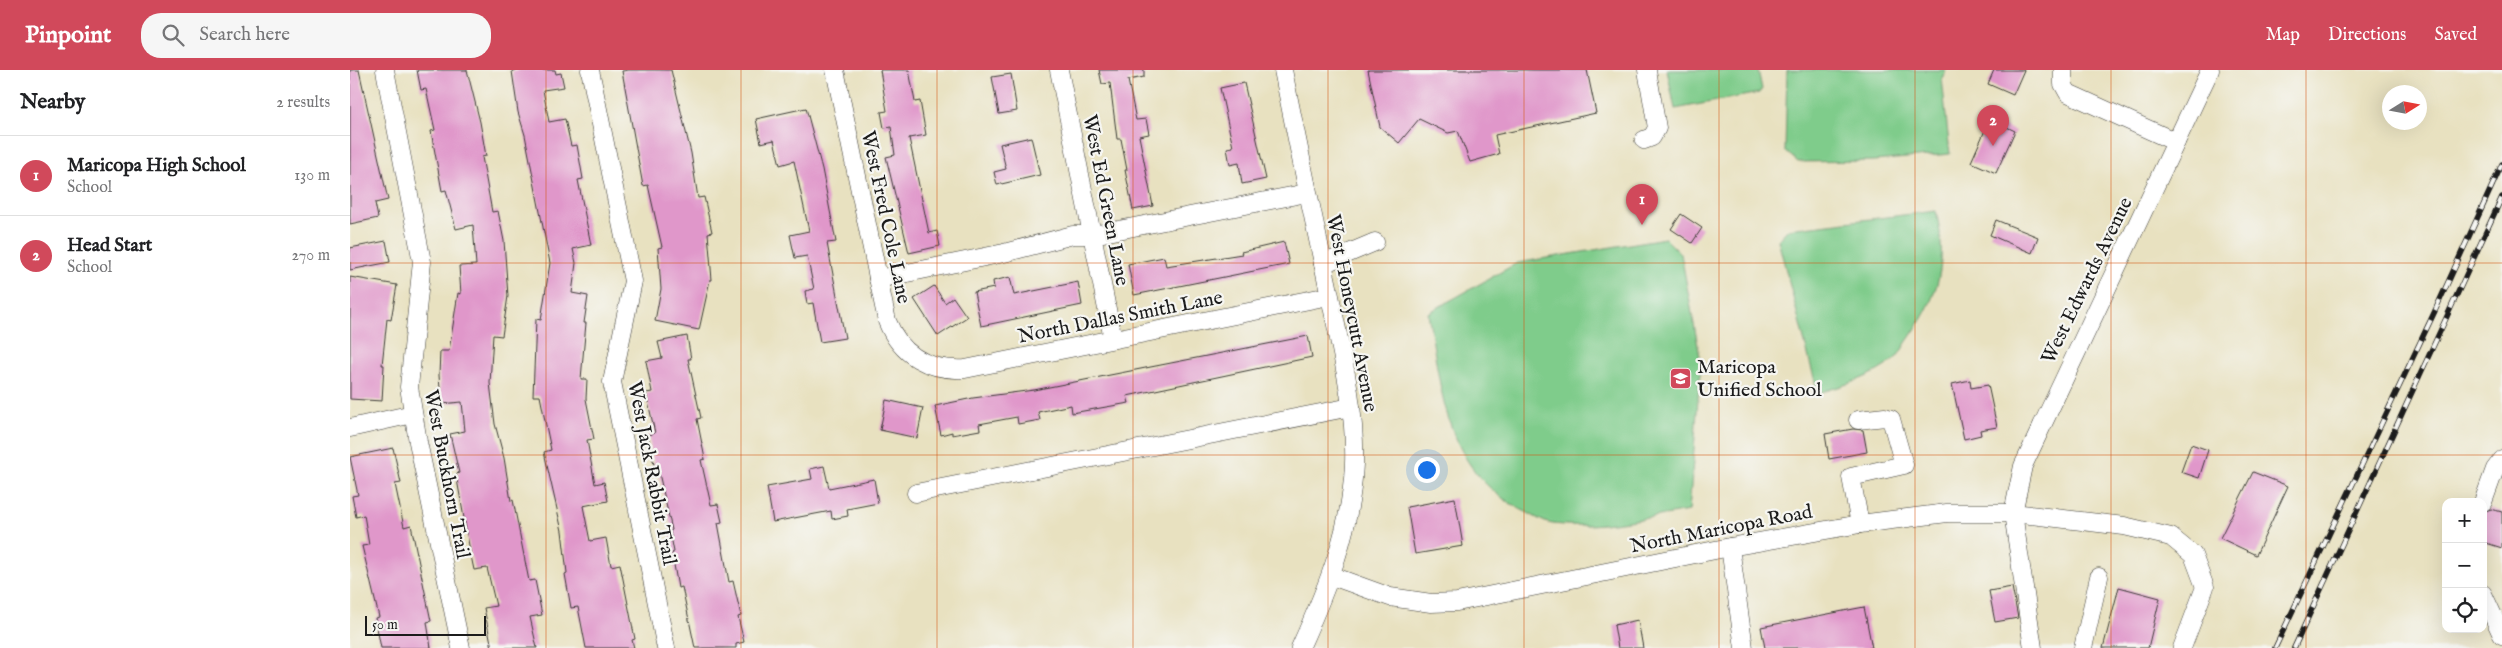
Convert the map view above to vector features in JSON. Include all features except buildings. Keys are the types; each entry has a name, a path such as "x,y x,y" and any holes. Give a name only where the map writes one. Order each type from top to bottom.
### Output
{"street":[{"name":"West Buckhorn Trail","path":"385,70 422,262 409,387 461,648"},
{"name":"West Jack Rabbit Trail","path":"590,70 633,281 612,382 666,648"},
{"name":"West Fred Cole Lane","path":"836,70 887,321 892,334 902,347 920,362"},
{"name":"West Ed Green Lane","path":"1059,70 1113,339"},
{"name":"West Honeycutt Avenue","path":"1283,70 1346,376 1354,464 1352,489 1332,576 1300,648"},
{"path":"1644,140 1652,137 1656,128 1647,70"},
{"path":"2063,70 2063,84 2068,93 2176,142"},
{"name":"West Edwards Avenue","path":"2013,513 2023,466 2035,436 2210,70"},
{"path":"878,279 1004,253 1073,235 1093,235 1307,193"},
{"path":"1323,264 1375,242"},
{"name":"North Dallas Smith Lane","path":"920,362 939,368 965,369 1329,296"},
{"path":"916,494 1350,407"},
{"path":"350,428 414,414"},
{"path":"1858,420 1885,417 1891,419 1904,465 1851,477 1860,524"},
{"path":"2484,498 2495,469 2502,460"},
{"name":"North Maricopa Road","path":"1332,576 1390,597 1431,603 1457,602 1730,547 1860,524 1947,513 2013,513 2124,526 2171,537 2193,555 2205,587 2182,648"},
{"path":"2013,513 2033,648"},
{"path":"1730,547 1744,648"},
{"path":"2083,648 2099,577"},
{"path":"2487,603 2502,635"}],"green space":[{"path":"1667,70 1758,70 1762,89 1759,93 1675,109"},
{"path":"1787,70 1946,70 1942,78 1950,154 1874,161 1798,162 1785,151"},
{"path":"1936,211 1941,246 1939,277 1935,292 1928,306 1901,351 1887,365 1869,375 1818,393 1778,240 1788,229"},
{"path":"1665,238 1681,254 1701,362 1689,511 1604,524 1570,525 1545,522 1496,493 1476,473 1461,450 1443,398 1428,313 1517,263"}],"railway":[{"path":"2275,648 2434,313 2502,164"},
{"path":"2294,648 2502,197"}],"place":[{"name":"Head Start","path":"1993,146"},
{"name":"Maricopa High School","path":"1642,225"},
{"name":"Maricopa Unified School","path":"1681,378"}]}
